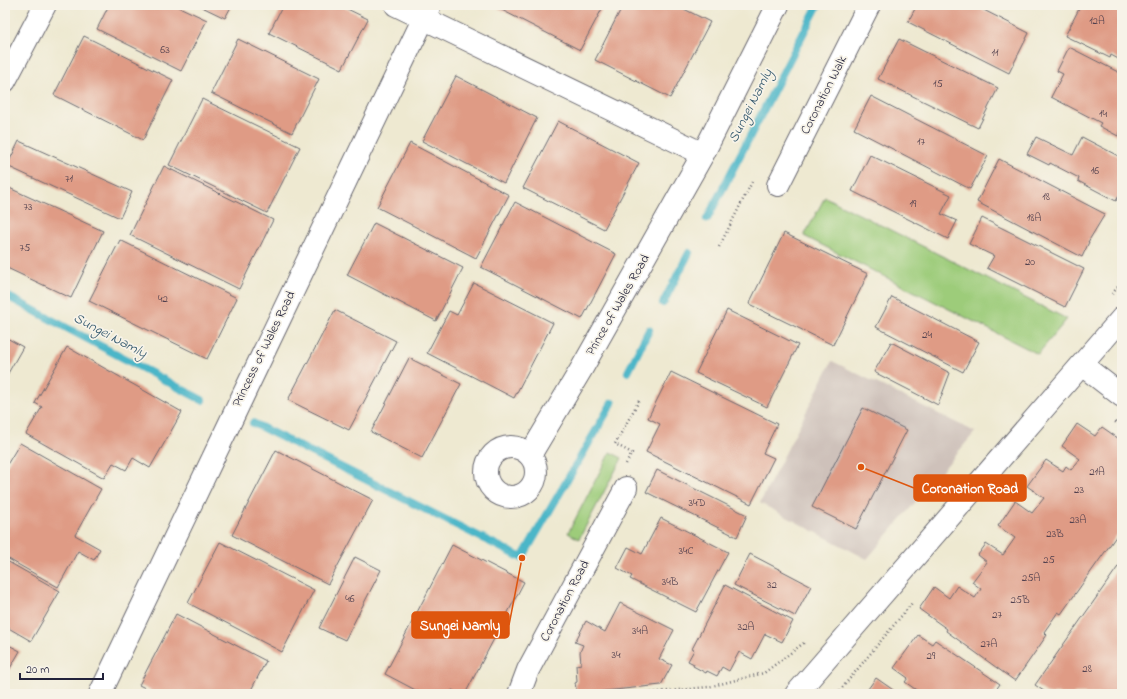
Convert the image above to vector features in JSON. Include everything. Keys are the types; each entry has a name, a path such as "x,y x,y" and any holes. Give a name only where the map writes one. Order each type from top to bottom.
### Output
{"street":[{"path":"5,80 45,5"},
{"path":"396,5 426,12 703,154"},
{"name":"Prince of Wales Road","path":"530,455 582,368 703,154 778,5"},
{"name":"Coronation Walk","path":"778,185 869,5"},
{"name":"Princess of Wales Road","path":"100,694 426,12"},
{"path":"796,694 1122,318"},
{"path":"1082,365 1122,396"},
{"name":"Coronation Road","path":"519,694 528,670 626,488"}],"path":[{"path":"719,246 749,190"},
{"path":"626,488 616,482 632,453 616,444 640,399"},
{"path":"639,694 708,687 764,673 810,638"}],"shaded area":[{"path":"832,361 975,432 867,559 760,503"}],"green space":[{"path":"825,197 1067,319 1038,354 804,236"},
{"path":"610,452 622,458 579,539 568,533"}],"building":[{"path":"109,5 175,5 207,20 181,71 97,29"},
{"path":"198,5 232,5 225,18"},
{"path":"283,5 339,5 368,19 342,69 269,33"},
{"path":"492,5 604,5 580,50"},
{"path":"623,5 676,5 710,22 670,98 595,60"},
{"path":"917,5 974,5 1029,33 1009,73 908,22"},
{"path":"1081,5 1122,5 1122,61 1111,55 1110,58 1065,36"},
{"path":"84,36 173,80 143,140 54,95"},
{"path":"238,39 319,79 292,133 211,93"},
{"path":"899,39 998,88 978,128 878,79"},
{"path":"1069,47 1122,74 1122,133 1120,132 1118,136 1099,126 1101,123 1051,97 1063,74 1057,71"},
{"path":"456,76 537,118 504,183 422,141"},
{"path":"871,96 988,156 970,189 854,129"},
{"path":"202,99 300,147 267,213 169,165"},
{"path":"558,121 639,163 604,229 523,188"},
{"path":"1036,137 1073,155 1082,137 1122,158 1122,190 1116,201 1078,181 1079,178 1050,163 1049,165 1027,154"},
{"path":"19,141 132,192 120,218 7,166"},
{"path":"410,143 509,195 476,258 377,207"},
{"path":"870,155 951,195 941,214 957,221 948,239 852,191"},
{"path":"999,159 1105,214 1088,242 1082,257 977,202"},
{"path":"164,166 273,220 239,289 130,235"},
{"path":"5,186 103,231 71,298 5,267"},
{"path":"515,202 616,254 582,319 481,267"},
{"path":"982,218 1084,269 1065,307 987,268 994,256 969,244"},
{"path":"374,223 463,268 436,321 347,275"},
{"path":"784,233 868,274 833,345 749,304"},
{"path":"120,240 237,298 207,359 89,301"},
{"path":"474,283 553,323 514,398 427,353 449,311 457,315"},
{"path":"892,297 979,342 963,372 876,327"},
{"path":"335,310 396,341 349,430 288,400"},
{"path":"727,310 798,345 767,407 696,373"},
{"path":"5,337 23,347 7,375 5,374"},
{"path":"891,342 950,373 938,405 874,372"},
{"path":"67,347 182,412 150,468 133,458 126,470 113,463 104,478 26,434 42,407 35,403"},
{"path":"409,358 461,384 422,458 371,432"},
{"path":"671,372 777,424 763,453 774,458 751,504 646,452 660,424 648,418"},
{"path":"863,408 907,430 856,529 812,507"},
{"path":"1077,424 1095,436 1102,427 1122,441 1122,528 1061,614 1058,612 1044,632 1047,635 1015,681 946,631 947,629 919,609 934,587 949,598 957,586 975,598 981,589 972,582 987,562 978,555 986,544 1003,555 1015,538 998,526 1015,501 1032,513 1044,498 1027,486 1046,460 1063,471 1066,466 1071,470 1080,459 1062,446"},
{"path":"20,443 101,489 75,535 100,549 94,560 78,551 58,587 5,557 5,468"},
{"path":"276,450 373,500 328,584 232,535"},
{"path":"657,470 747,515 737,537 646,492"},
{"path":"661,518 728,552 696,612 630,579 632,576 617,568 628,547 642,554"},
{"path":"220,542 314,590 282,652 188,603"},
{"path":"452,545 524,582 465,694 460,694 452,690 450,694 423,694 385,674"},
{"path":"750,554 811,586 795,616 734,585"},
{"path":"355,557 381,570 345,640 319,628"},
{"path":"5,560 60,591 31,641 5,626"},
{"path":"1122,561 1122,694 1048,694 1035,685"},
{"path":"725,585 793,621 782,642 765,634 752,659 739,652 729,671 722,667 717,676 707,671 706,673 693,666 694,664 688,661 694,650 692,649"},
{"path":"620,603 674,630 659,659 672,665 661,685 577,694 575,683 577,682 576,665 581,664 580,652 583,645 575,642 586,621 605,632"},
{"path":"176,614 266,661 249,694 240,694 234,691 232,694 157,694 139,685"},
{"path":"918,635 932,644 935,640 1000,684 993,694 922,694 905,682 908,678 894,668"},
{"path":"5,643 20,651 5,677"},
{"path":"876,678 899,694 866,694 865,693"}],"waterway":[{"name":"Sungei Namly","path":"707,219 818,5"},
{"name":"Sungei Namly","path":"663,303 689,253"},
{"name":"Sungei Namly","path":"5,295 202,400"},
{"name":"Sungei Namly","path":"628,372 649,330"},
{"name":"Sungei Namly","path":"253,423 522,558 612,403"}],"place":[{"name":"Coronation Road","path":"861,467"},
{"name":"Sungei Namly","path":"522,558"}]}
